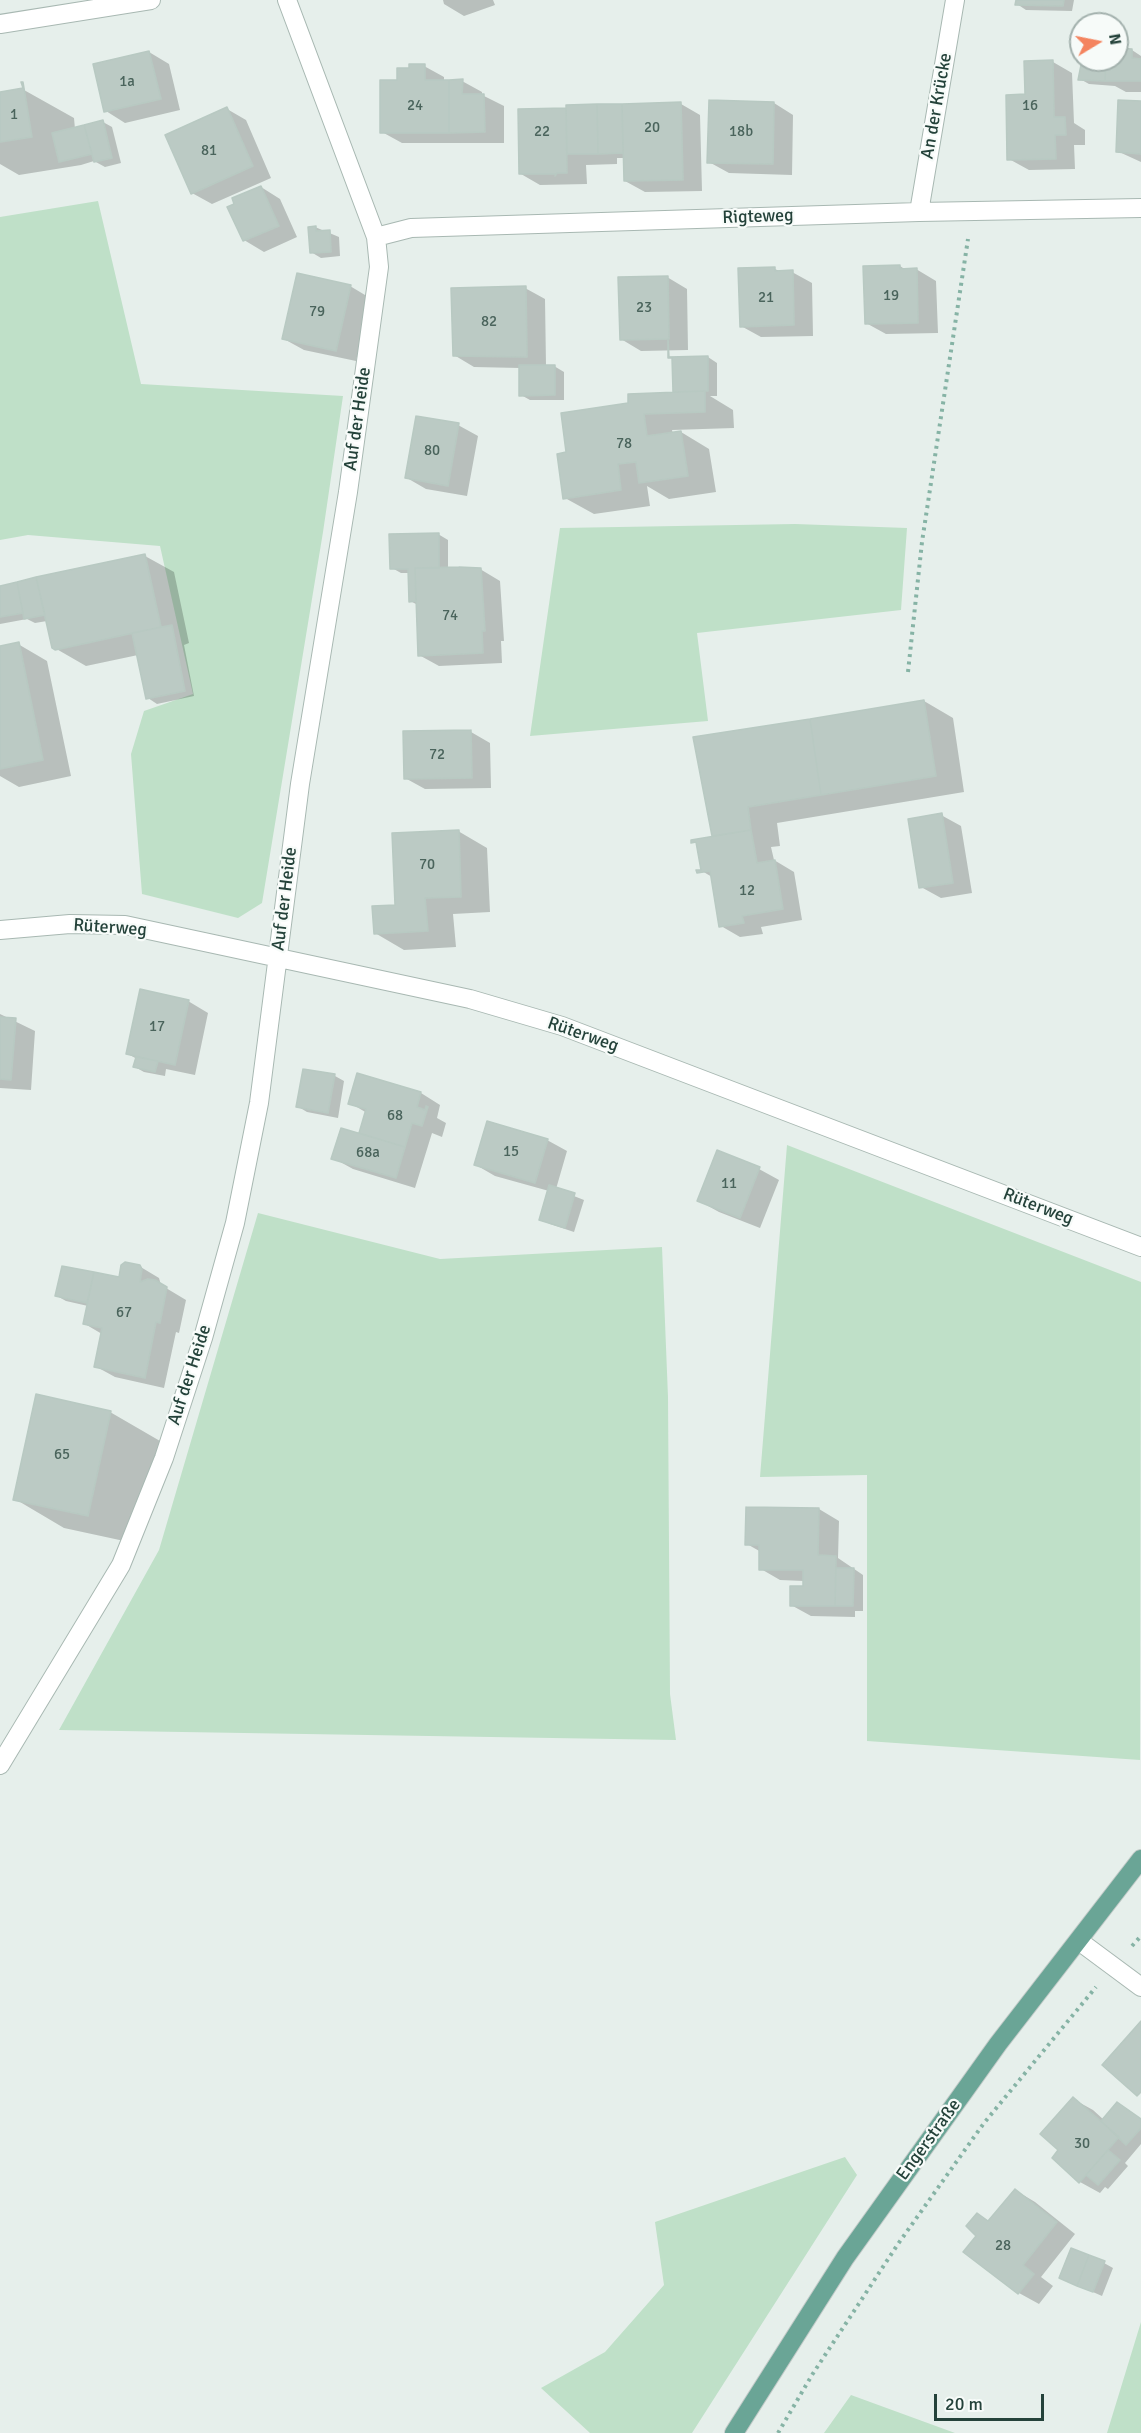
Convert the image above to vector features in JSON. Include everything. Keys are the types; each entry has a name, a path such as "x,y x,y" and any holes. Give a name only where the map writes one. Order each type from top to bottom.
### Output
{"main road":[{"name":"Engerstraße","path":"734,2433 845,2258 998,2044 1141,1859"}],"street":[{"path":"0,24 152,0"},
{"name":"Auf der Heide","path":"0,1765 121,1565 164,1458 203,1338 235,1223 259,1103 300,784 352,468 379,267 376,237 287,0"},
{"name":"An der Krücke","path":"919,212 955,0"},
{"name":"Rigteweg","path":"376,237 411,228 919,212 1141,208"},
{"name":"Rüterweg","path":"0,930 70,924 125,925 470,999 562,1026 1141,1247"},
{"path":"1079,1941 1141,1987"}],"path":[{"path":"908,672 922,542 966,245 975,211"},
{"path":"778,2433 812,2375 898,2244 984,2123 1057,2032 1141,1936"}],"green space":[{"path":"98,201 141,384 343,396 262,903 238,918 142,894 131,754 144,711 193,694 160,546 28,535 0,540 0,217"},
{"path":"795,524 907,528 901,610 697,633 708,721 530,736 560,528"},
{"path":"787,1145 1141,1282 1140,1760 867,1741 867,1475 760,1477"},
{"path":"258,1213 440,1259 662,1247 668,1397 670,1694 676,1740 59,1730 159,1550"},
{"path":"845,2157 857,2175 692,2433 590,2433 541,2388 605,2352 664,2285 655,2222"},
{"path":"1141,2322 1141,2433 1107,2433"},
{"path":"851,2395 955,2433 824,2433"}],"building":[{"path":"1016,0 1064,0 1063,6 1015,5"},
{"path":"1129,49 1132,49 1132,58 1141,59 1141,81 1105,81 1105,72 1129,72"},
{"path":"149,51 161,99 104,112 93,64"},
{"path":"1053,60 1054,117 1065,117 1066,135 1055,135 1056,159 1007,160 1006,95 1025,94 1024,61"},
{"path":"409,64 425,64 425,80 449,80 449,133 380,133 380,80 397,80 397,68 409,68"},
{"path":"1080,72 1105,72 1105,81 1078,80"},
{"path":"463,79 462,94 484,94 485,132 449,133 449,80"},
{"path":"21,82 23,82 32,137 0,142 0,92 23,88"},
{"path":"709,100 774,102 773,164 707,163"},
{"path":"1118,100 1141,101 1141,154 1116,152"},
{"path":"681,102 683,180 624,181 622,104"},
{"path":"597,104 598,154 567,154 566,105"},
{"path":"597,104 622,104 623,153 598,154"},
{"path":"227,107 253,166 191,194 165,135"},
{"path":"566,108 567,173 557,173 555,176 556,174 519,174 518,109"},
{"path":"103,120 112,158 94,162 84,125"},
{"path":"84,125 92,154 59,162 52,133"},
{"path":"261,186 279,226 243,241 227,207 234,204 232,198"},
{"path":"316,226 316,231 330,230 331,252 310,253 308,227"},
{"path":"900,265 900,269 917,268 918,323 865,324 863,266"},
{"path":"775,267 775,271 793,270 794,325 740,327 738,268"},
{"path":"297,273 351,285 336,351 282,339"},
{"path":"668,276 669,339 620,340 618,277"},
{"path":"526,286 527,357 453,356 451,288"},
{"path":"668,339 669,357 708,356 708,391 673,392 672,358 668,358"},
{"path":"519,365 555,365 555,395 519,396"},
{"path":"705,391 705,412 644,414 647,436 681,431 688,476 639,483 636,462 618,464 621,490 563,499 557,454 566,452 561,413 628,403 628,394"},
{"path":"416,416 459,423 448,486 405,478"},
{"path":"439,533 439,568 415,568 416,601 409,602 408,569 390,569 389,534"},
{"path":"145,554 161,627 55,650 52,648 36,577"},
{"path":"415,568 481,568 485,631 482,631 483,653 418,656"},
{"path":"36,577 45,615 24,619 17,582"},
{"path":"17,582 23,613 0,617 0,586"},
{"path":"172,625 185,691 146,699 132,633"},
{"path":"19,642 43,760 0,769 0,646"},
{"path":"924,700 936,776 821,795 810,719"},
{"path":"810,719 821,795 748,807 751,830 712,836 693,737"},
{"path":"471,730 472,778 404,779 403,731"},
{"path":"942,813 953,883 919,888 908,819"},
{"path":"459,830 461,897 425,898 428,931 374,934 372,906 395,905 392,833"},
{"path":"751,830 757,863 775,860 783,909 742,916 744,923 719,927 710,871 697,873 696,870 701,870 696,842 691,843 691,840"},
{"path":"140,989 189,1000 175,1065 126,1054"},
{"path":"0,1017 16,1018 11,1080 0,1079"},
{"path":"136,1057 158,1061 155,1072 133,1067"},
{"path":"303,1069 335,1074 328,1113 296,1107"},
{"path":"357,1073 421,1092 417,1107 425,1110 426,1106 428,1107 422,1126 412,1123 405,1147 359,1133 366,1109 348,1104"},
{"path":"487,1121 548,1139 535,1183 474,1165"},
{"path":"341,1128 405,1147 396,1178 331,1159"},
{"path":"717,1150 760,1167 740,1218 697,1201"},
{"path":"549,1185 575,1193 565,1228 539,1220"},
{"path":"125,1262 140,1265 142,1269 140,1282 148,1279 155,1280 167,1287 160,1323 156,1322 145,1378 94,1367 102,1328 83,1324 94,1272 119,1277 121,1265"},
{"path":"62,1266 94,1272 87,1303 55,1296"},
{"path":"36,1394 111,1411 88,1516 13,1500"},
{"path":"746,1507 819,1508 818,1555 836,1556 835,1606 790,1606 790,1586 803,1586 803,1570 759,1570 759,1545 745,1545"},
{"path":"836,1568 854,1568 853,1606 835,1606"},
{"path":"1141,2021 1141,2092 1137,2096 1102,2065"},
{"path":"1073,2097 1119,2137 1079,2183 1052,2158 1058,2150 1040,2134"},
{"path":"1117,2102 1141,2119 1141,2128 1126,2145 1101,2121"},
{"path":"1108,2150 1120,2160 1098,2185 1086,2175"},
{"path":"1015,2189 1057,2222 1023,2265 1034,2274 1018,2294 963,2252 976,2236 966,2226 977,2213 988,2221"},
{"path":"1071,2248 1089,2255 1077,2286 1059,2278"},
{"path":"1089,2255 1105,2261 1093,2292 1077,2286"}]}
